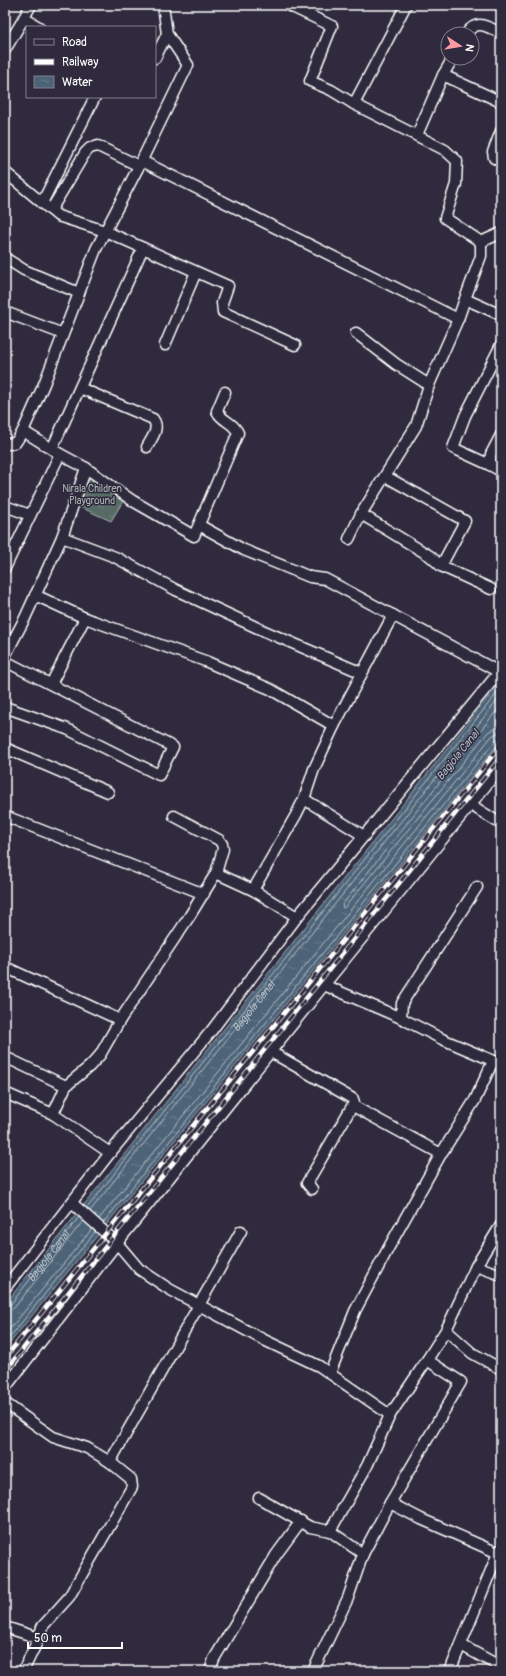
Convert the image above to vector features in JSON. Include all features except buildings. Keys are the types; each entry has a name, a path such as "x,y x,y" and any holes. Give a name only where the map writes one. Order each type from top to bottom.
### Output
{"street":[{"path":"5,50 9,34 24,18 31,5"},
{"path":"288,5 332,26 310,81 331,90 354,104 445,150 457,161 456,184 445,218 481,242"},
{"path":"354,104 406,5"},
{"path":"5,442 10,444 16,442 23,431 44,384 96,249 140,164 188,65 167,34 160,6"},
{"path":"24,18 37,26"},
{"path":"472,26 482,25 501,33"},
{"path":"156,56 167,34"},
{"path":"417,135 448,66"},
{"path":"443,75 501,102"},
{"path":"42,203 94,98"},
{"path":"501,131 493,152 494,158 501,161"},
{"path":"51,210 85,153 90,148 98,146 140,164 458,319"},
{"path":"5,172 58,216 105,231 228,286 222,303 223,312 295,345"},
{"path":"481,242 501,233"},
{"path":"349,539 361,514 416,426 429,385 458,319 482,256 481,242"},
{"path":"5,568 10,548 30,515 80,388 143,248"},
{"path":"5,258 24,270 79,293"},
{"path":"165,345 196,272"},
{"path":"465,299 501,314"},
{"path":"5,312 63,334"},
{"path":"356,333 396,364 429,385"},
{"path":"501,345 465,416 453,448 490,465 501,472"},
{"path":"80,388 153,419 157,424 157,429 148,447"},
{"path":"23,431 56,452 86,468 133,501 194,536 238,433 236,427 216,411 225,392"},
{"path":"490,465 490,454 501,435"},
{"path":"5,656 62,537 86,468"},
{"path":"386,476 465,521 441,566"},
{"path":"5,506 30,515"},
{"path":"361,514 430,556 441,566 490,589"},
{"path":"5,1288 73,1205 110,1153 212,1030 297,917 500,671 325,579 310,577 244,550 199,525"},
{"path":"62,537 115,557 183,594 362,673"},
{"path":"35,595 85,618 206,661 270,688 334,726"},
{"path":"253,890 304,799 314,769 334,726 393,615"},
{"path":"51,684 85,618"},
{"path":"5,661 173,747 159,776 67,729 5,707"},
{"path":"5,748 108,792"},
{"path":"5,1388 117,1243 501,767"},
{"path":"304,799 364,836"},
{"path":"471,805 501,824"},
{"path":"5,816 204,894"},
{"path":"53,1114 66,1086 90,1066 100,1055 120,1020 204,894 216,873 223,849 222,844 219,840 174,816"},
{"path":"216,873 253,890 297,917"},
{"path":"401,1018 402,1003 477,887"},
{"path":"5,967 120,1020"},
{"path":"324,985 401,1018 442,1039 497,1063 441,1154 355,1310 330,1373"},
{"path":"271,1052 353,1099 355,1107 441,1154"},
{"path":"5,1057 66,1086"},
{"path":"5,1093 53,1114 110,1153"},
{"path":"312,1189 307,1182 354,1103"},
{"path":"73,1205 117,1243 139,1269 169,1289 264,1340 320,1366 390,1415"},
{"path":"330,1531 367,1466 390,1415 446,1330 476,1266 501,1225"},
{"path":"110,1462 241,1231"},
{"path":"476,1266 501,1275"},
{"path":"446,1330 472,1352 501,1370"},
{"path":"313,1671 348,1598 363,1554 390,1503 461,1382 427,1360"},
{"path":"5,1402 53,1437 87,1448 110,1462 131,1479 132,1488 69,1598 42,1627 39,1638 23,1671"},
{"path":"259,1498 310,1527 330,1531 363,1554"},
{"path":"390,1503 421,1519 499,1551 450,1671"},
{"path":"210,1671 214,1659 276,1555 301,1521"},
{"path":"5,1627 39,1638"},
{"path":"461,1645 501,1667"}],"green space":[{"name":"Nirala Children Playground","path":"87,472 125,498 111,521 69,502"}],"water":[{"name":"Bagjola Canal","path":"501,681 501,740 5,1349 5,1304"}],"railway":[{"path":"5,1358 501,745"},
{"path":"5,1371 501,757"}]}
